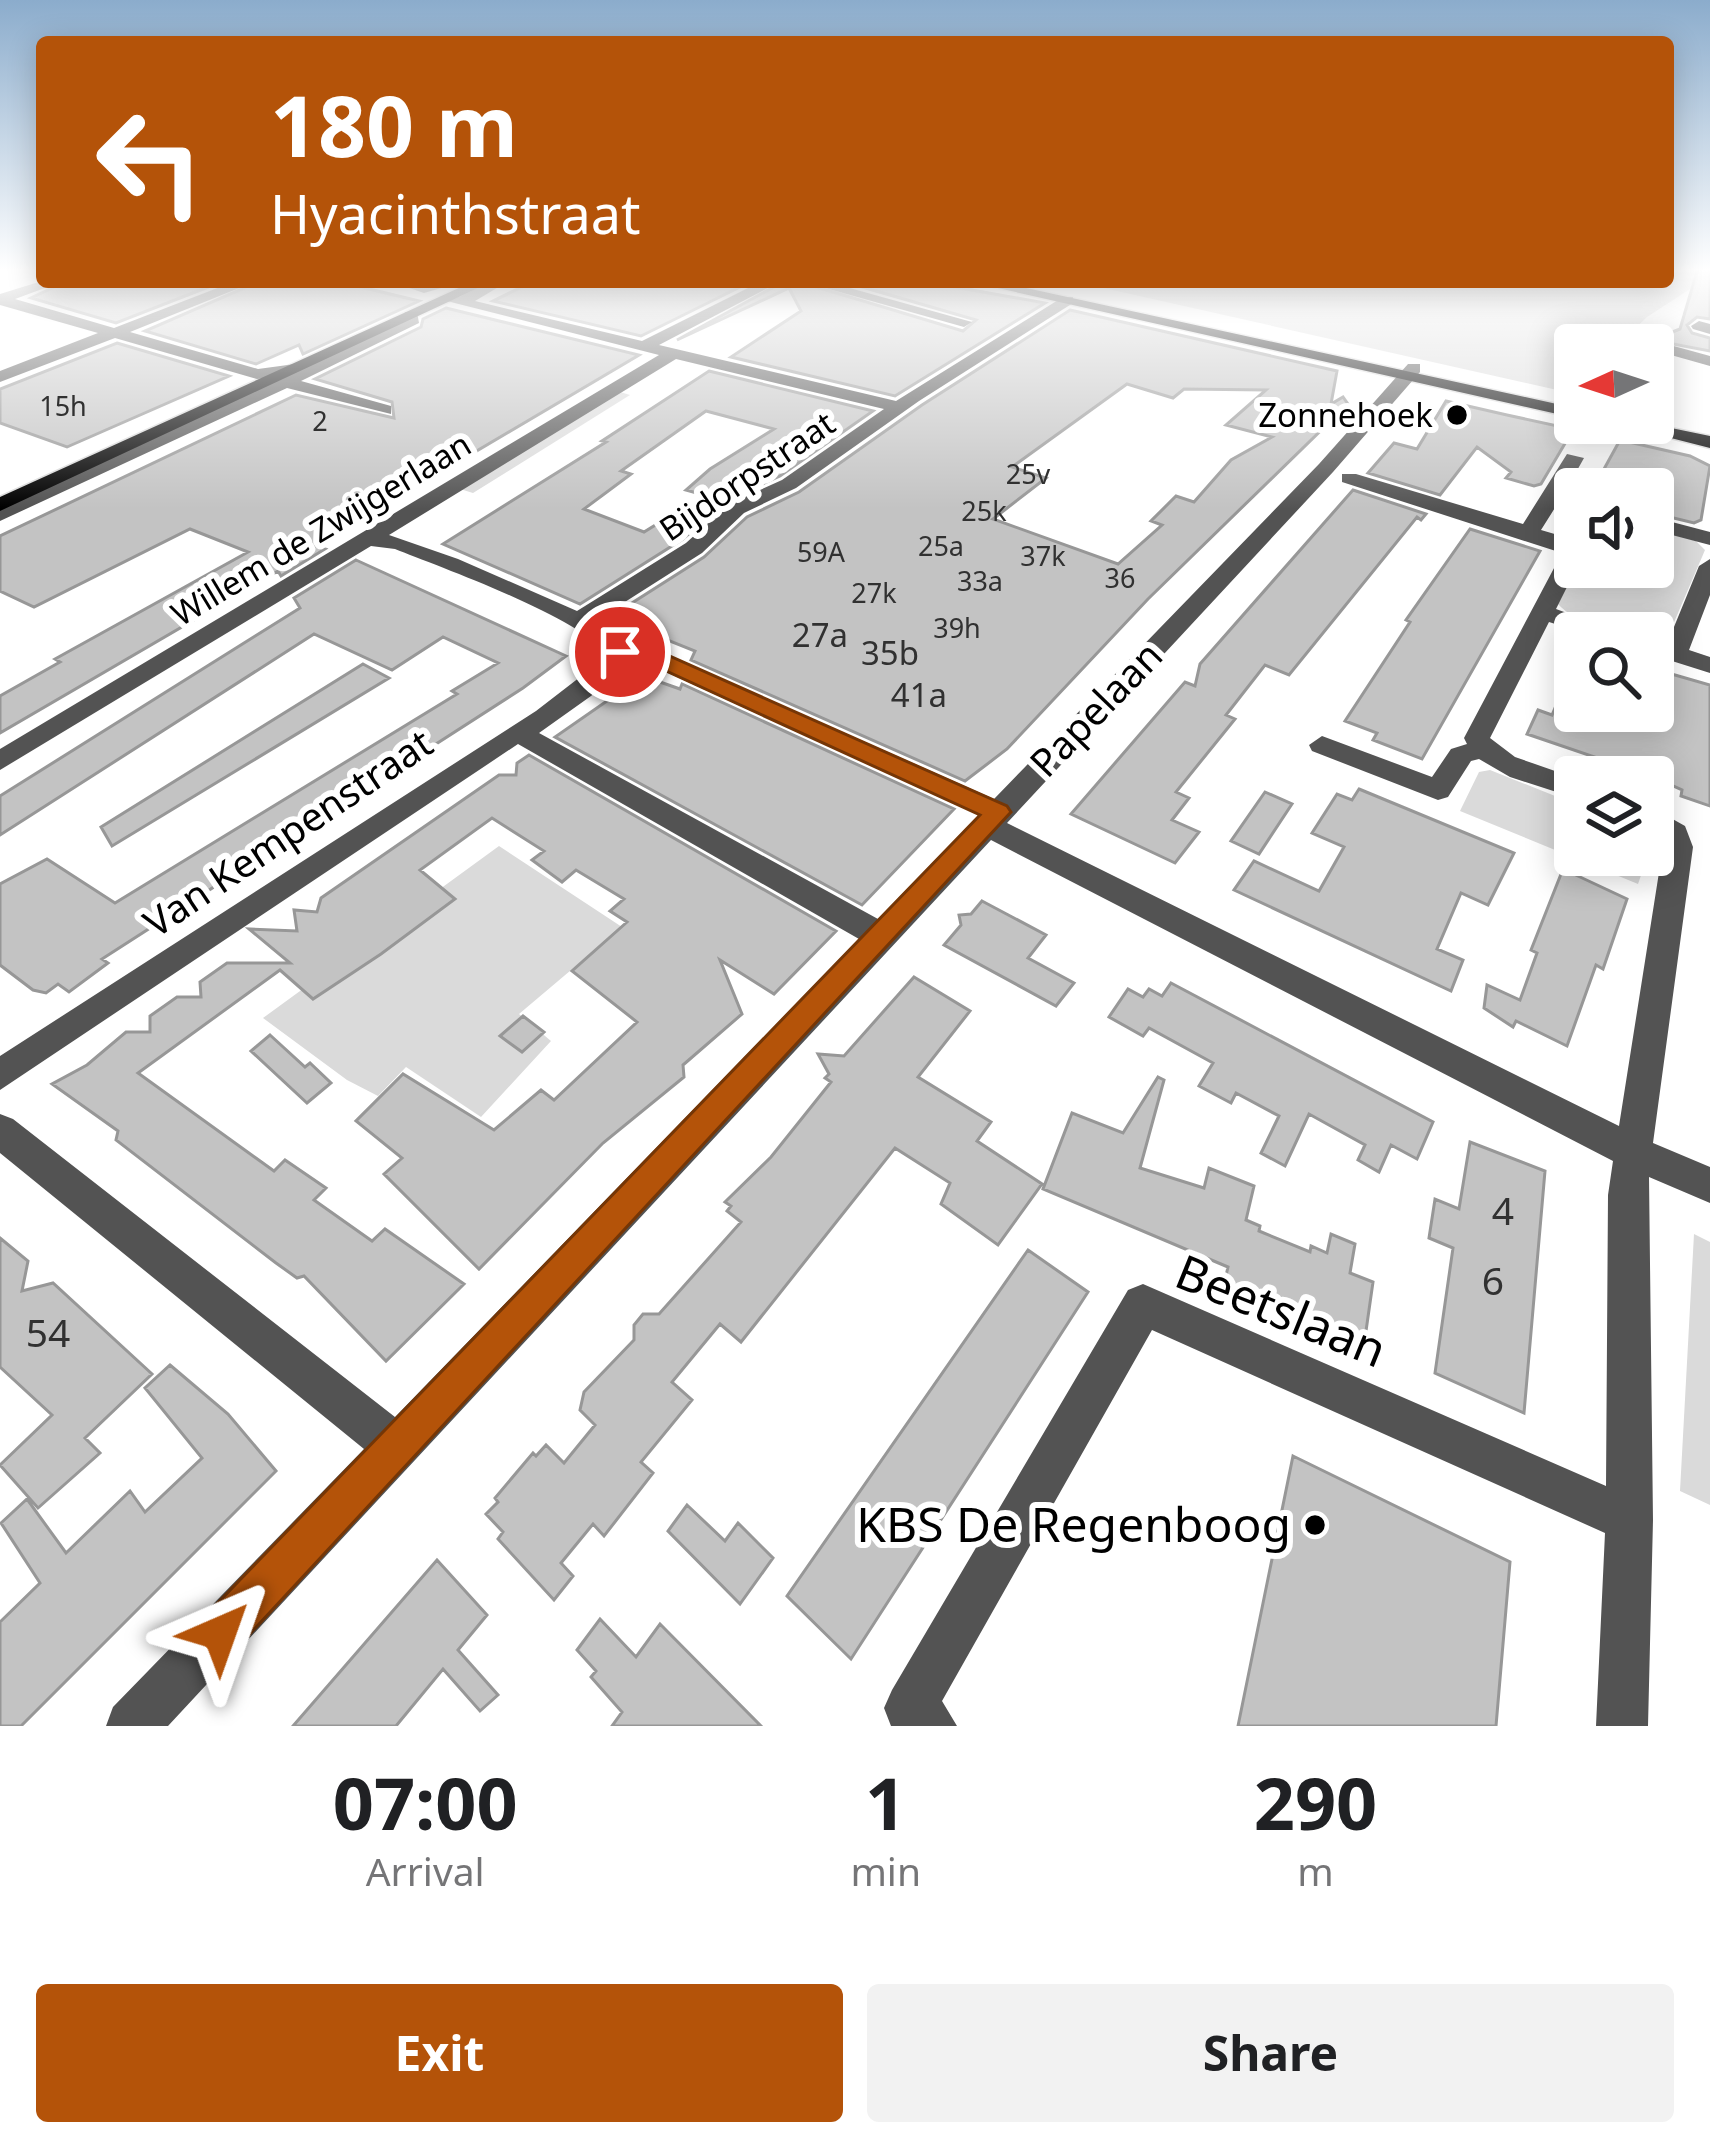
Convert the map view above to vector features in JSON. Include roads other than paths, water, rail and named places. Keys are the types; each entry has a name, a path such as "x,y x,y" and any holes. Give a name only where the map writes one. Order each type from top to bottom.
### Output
{"main road":[{"path":"0,505 343,349"},
{"path":"1299,349 1554,404"},
{"path":"1674,428 1710,438"},
{"path":"1674,432 1710,438"}],"street":[{"path":"0,377 74,349"},
{"path":"169,349 257,374 290,375 385,410"},
{"path":"660,349 900,407"},
{"name":"Bijdorpstraat","path":"578,621 694,548 708,529 774,487 789,484 992,349"},
{"path":"1674,351 1710,362"},
{"path":"0,353 30,365"},
{"name":"Willem de Zwijgerlaan","path":"0,761 686,355"},
{"name":"Willem de Zwijgerlaan","path":"400,543 686,355"},
{"name":"Papelaan","path":"132,1726 1411,372"},
{"path":"0,495 257,374"},
{"path":"0,515 290,375"},
{"path":"1572,468 1574,458"},
{"path":"1348,478 1561,539 1573,553 1477,738 1481,749"},
{"path":"1530,530 1554,507"},
{"path":"1674,529 1710,539"},
{"path":"370,539 400,543 578,621 609,637 620,652 618,658 657,659 991,818 1631,1151 1710,1185"},
{"path":"1674,633 1710,566"},
{"path":"1544,613 1554,616"},
{"path":"1674,654 1710,665"},
{"name":"Van Kempenstraat","path":"6,1062 502,741 521,734 610,672 618,658"},
{"path":"521,734 881,936"},
{"path":"1322,745 1438,790 1461,755 1481,749 1554,779"},
{"path":"1674,832 1678,847 1674,873"},
{"path":"1622,1726 1629,1520 1631,1151 1674,876"},
{"path":"0,1131 396,1446"},
{"name":"Beetslaan","path":"931,1726 910,1708 1143,1305 1629,1520"}],"place":[{"name":"Zonnehoek","path":"1457,415"},
{"name":"KBS De Regenboog","path":"1315,1525"}]}
